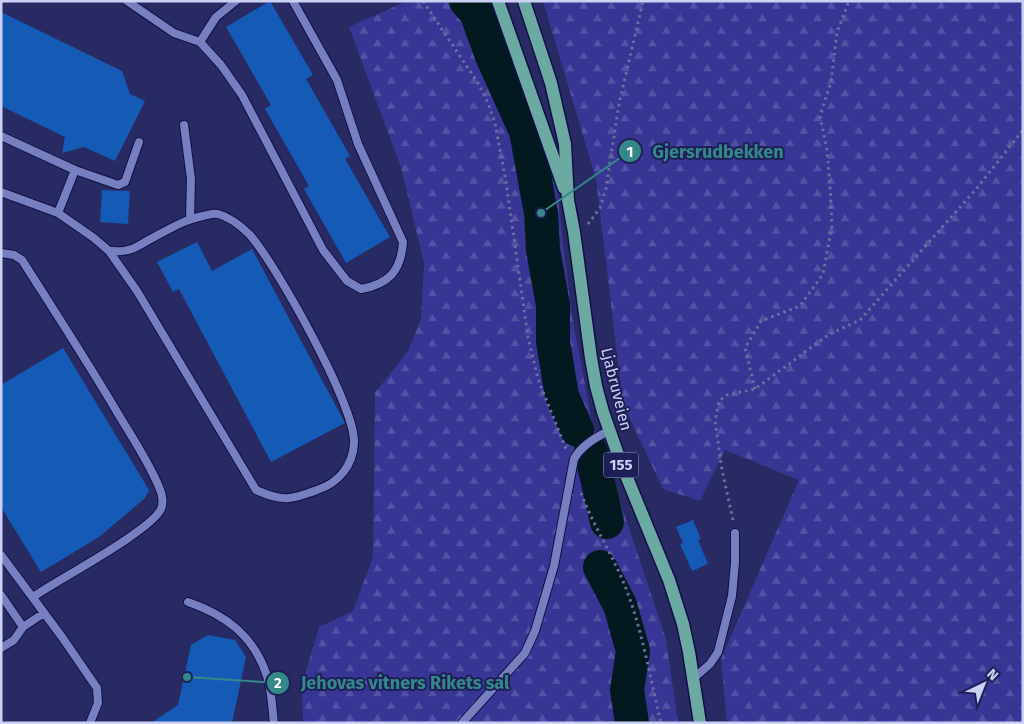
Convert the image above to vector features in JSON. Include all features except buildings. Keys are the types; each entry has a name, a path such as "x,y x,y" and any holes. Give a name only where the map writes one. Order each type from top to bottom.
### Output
{"main road":[{"name":"Ljabruveien","path":"498,1 568,200"},
{"name":"Ljabruveien","path":"524,1 551,83 565,144 568,200 591,358 603,412 621,464 669,580 683,624 694,678 700,723"}],"lane":[{"path":"127,1 174,33 200,42 221,65 242,95 324,250 347,281 361,289 374,287 385,281 396,270 402,258 403,242 358,144 337,80 293,1"},
{"path":"200,42 216,17 236,1"},
{"path":"184,126 191,179 190,219"},
{"path":"1,136 75,170 118,185 125,182 139,142"},
{"path":"58,213 75,170"},
{"path":"1,192 58,213 109,251 137,291 256,490 275,498 296,498 321,489 344,473 352,459 354,440 346,410 320,352 282,283 258,245 248,233 226,216 216,214 190,219 128,250 109,251"},
{"path":"1,254 14,255 22,260 95,374 159,487 162,497 160,510 146,525 33,597"},
{"path":"462,723 524,653 535,631 554,566 569,492 572,467 578,451 598,436 609,431"},
{"path":"694,678 710,664 718,652 732,596 736,563 735,533"},
{"path":"1,555 97,688 98,703 90,723"},
{"path":"1,595 24,627"},
{"path":"188,602 208,608 242,632 251,643 267,677 274,723"},
{"path":"1,648 14,640 24,627 44,613"}],"path":[{"path":"423,1 478,83 495,123 506,182 528,337 538,379 592,520 625,587 640,636 660,723"},
{"path":"574,232 584,227 600,208 606,188 619,104 643,1"},
{"path":"755,389 745,348 761,321 800,306 823,274 832,226 828,159 820,116 831,82 837,32 849,1"},
{"path":"735,533 722,470 715,420 718,401 727,395 755,389 828,335 860,320 977,188 1023,130"}],"green space":[{"path":"407,1 489,1 517,87 557,191 572,316 593,427 666,639 678,723 303,723 302,685 319,627 353,611 373,557 375,393 408,351 421,319 424,263 401,167 349,27"},
{"path":"543,1 1023,1 1023,723 727,723 721,659 799,480 725,450 700,501 663,489 623,404 596,179"}],"waterway":[{"path":"466,1 476,12 492,56 526,131 541,213 543,250 553,305 553,342 562,396 577,430"},
{"path":"591,452 607,522"},
{"path":"600,567 620,605 633,651 627,690 632,723"}],"place":[{"name":"Gjersrudbekken","path":"541,213"},
{"name":"Jehovas vitners Rikets sal","path":"187,677"}]}
